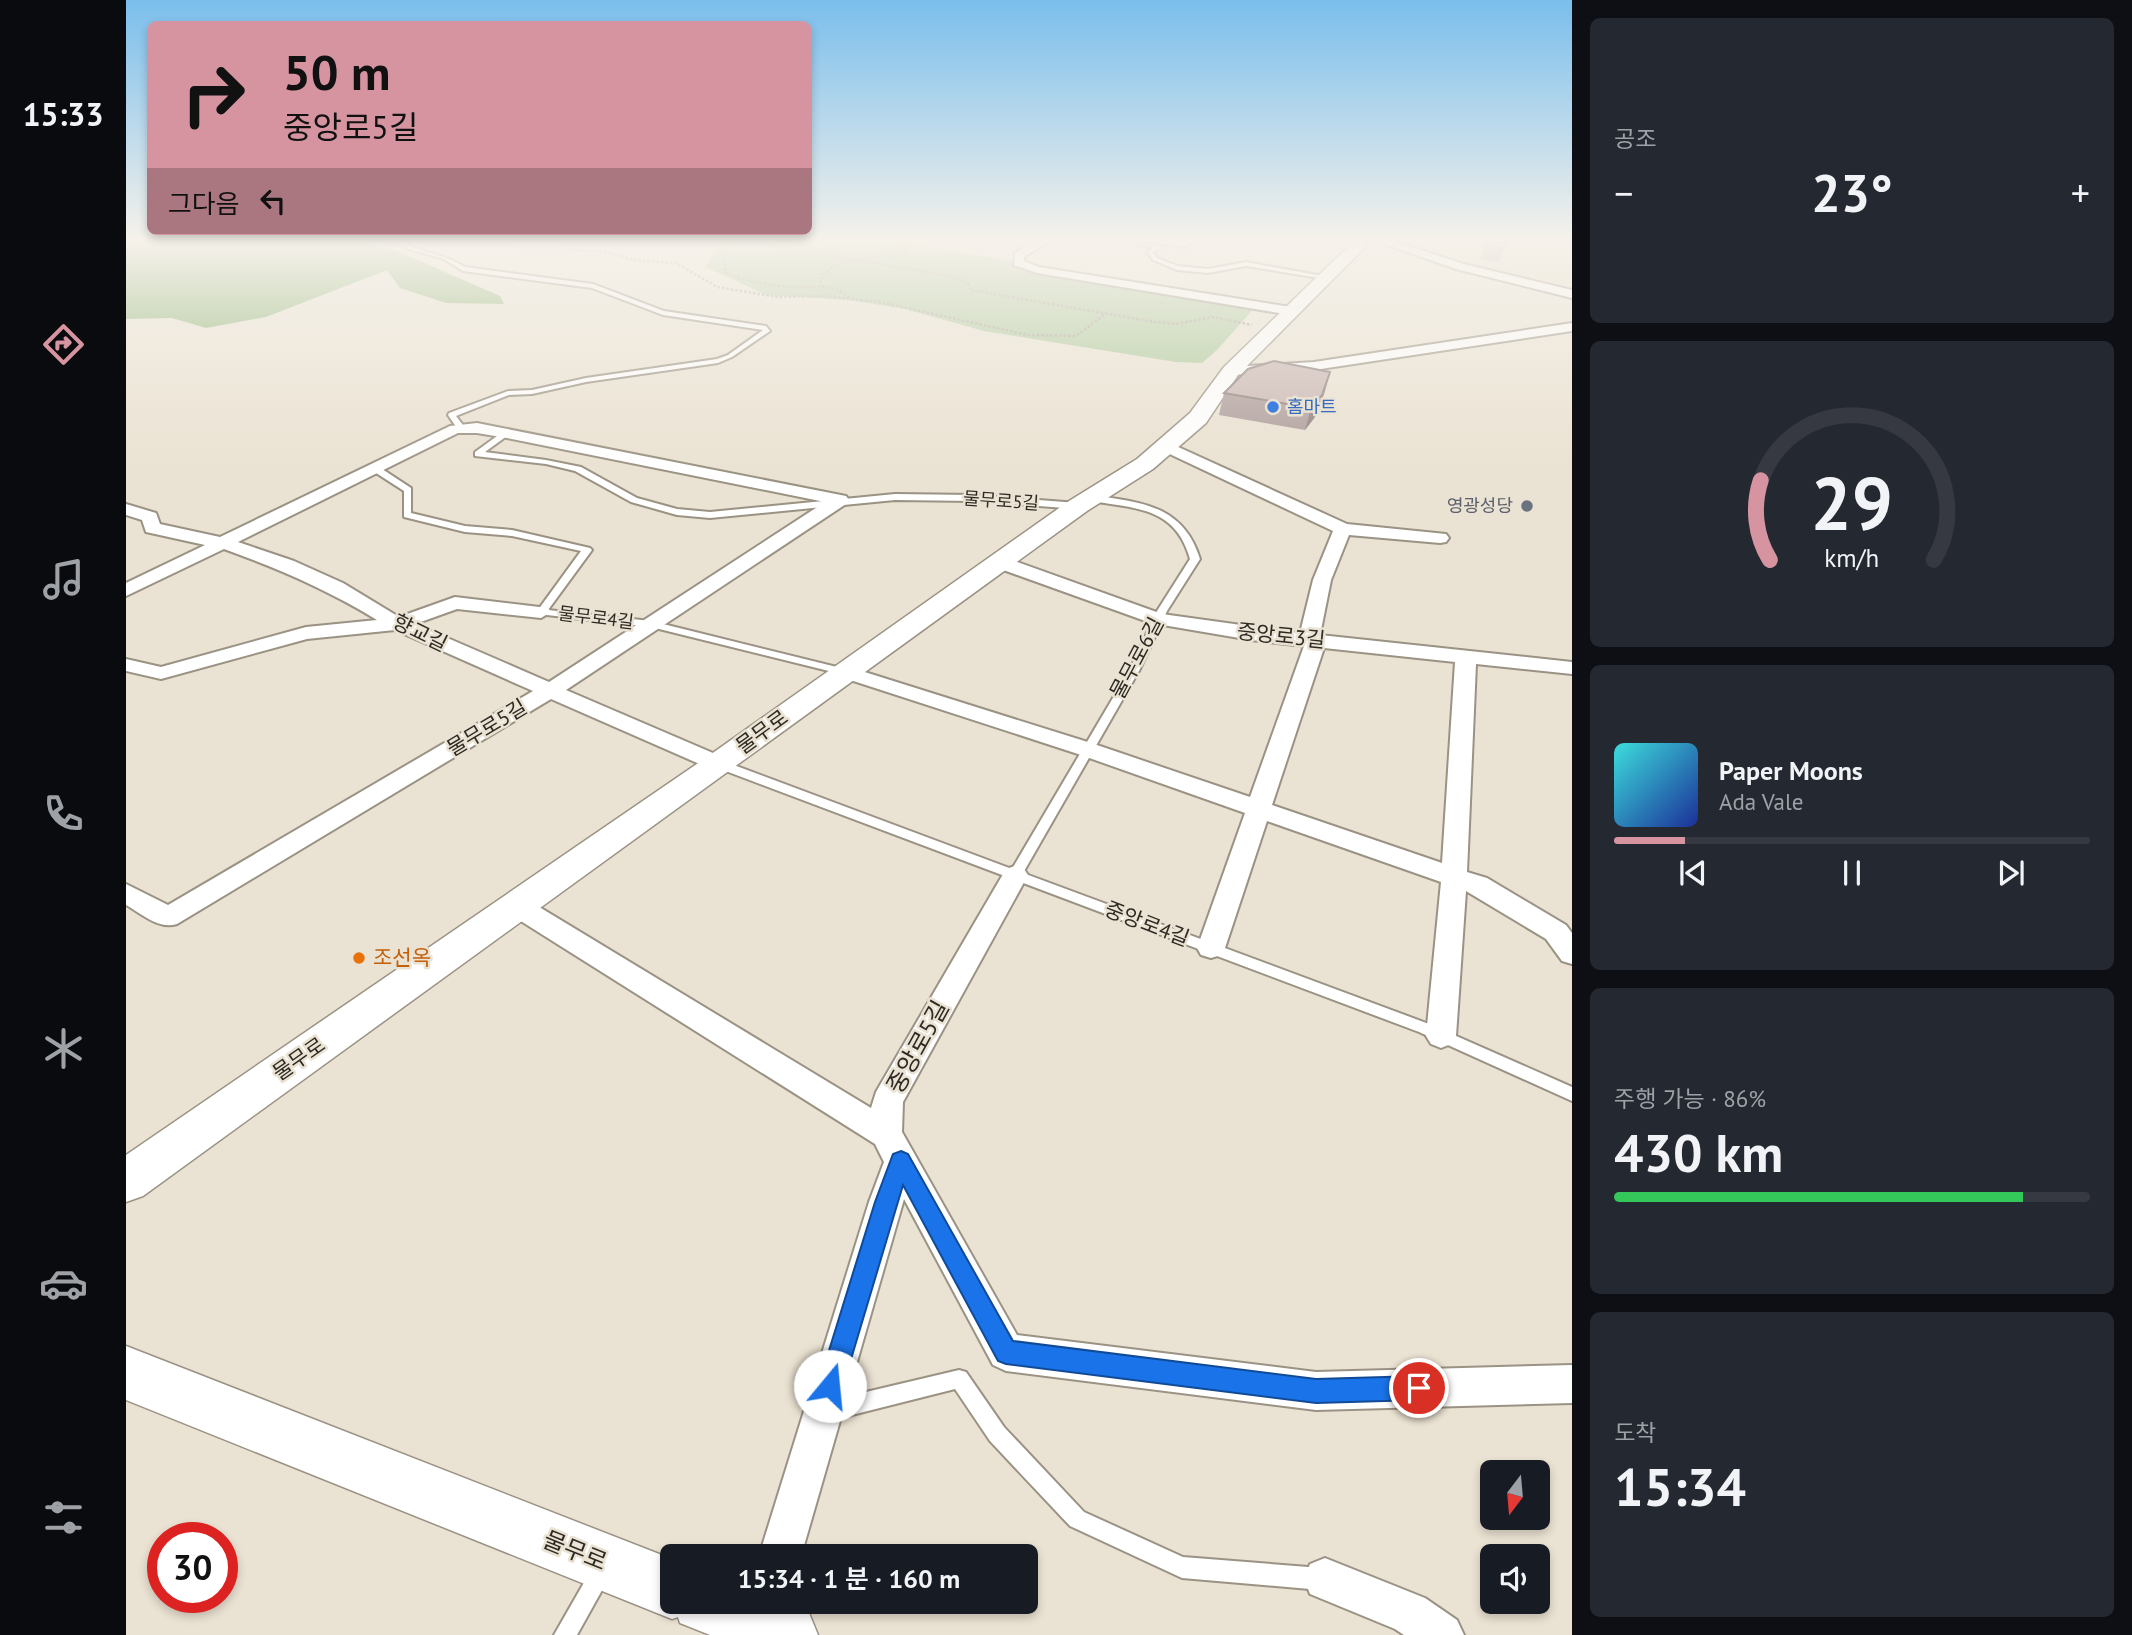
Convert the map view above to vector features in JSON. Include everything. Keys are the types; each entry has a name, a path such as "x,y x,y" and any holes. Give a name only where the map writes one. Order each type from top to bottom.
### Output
{"main road":[{"name":"물무로","path":"126,1181 719,764 1084,502 1145,464 1198,418 1231,371 1283,320"},
{"name":"물무로","path":"126,1373 660,1584"},
{"path":"749,1614 771,1620"}],"street":[{"path":"1275,318 1283,320"},
{"path":"1231,371 1314,366 1572,327"},
{"name":"물무로5길","path":"126,590 455,429 477,428 507,433 840,500"},
{"path":"1165,446 1343,529 1440,538"},
{"name":"물무로5길","path":"126,893 167,917 551,690 840,500"},
{"name":"향교길","path":"126,509 150,517 152,528 223,543 287,565 336,587 397,624 719,764"},
{"path":"1211,948 1259,809 1312,640 1322,580 1343,529"},
{"name":"중앙로3길","path":"999,562 1158,619 1251,634 1572,668"},
{"path":"126,665 160,673 306,633 397,624 455,603 541,612"},
{"path":"1441,1036 1454,877 1466,657"},
{"path":"845,673 1086,749 1478,885 1556,932 1572,954"},
{"name":"중앙로5길","path":"784,1544 886,1202 893,1147 887,1101 1014,875"},
{"path":"517,906 893,1147 1006,1352 1316,1391 1572,1384"},
{"path":"1325,1579 1410,1613 1442,1635"}],"lane":[{"path":"462,429 452,415 508,393 532,392 586,380 718,360 767,331 766,328 699,318"},
{"name":"물무로5길","path":"507,433 478,454 546,462 578,469 634,500 677,512 723,514 895,496 1084,502"},
{"name":"물무로4길","path":"376,469 408,491 407,515 465,529 512,533 587,550 541,612"},
{"name":"물무로6길","path":"1014,875 1135,669 1158,619 1195,559 1192,540 1174,520 1135,505 1084,502"},
{"name":"물무로4길","path":"541,612 651,624 845,673"},
{"name":"중앙로4길","path":"719,764 1441,1036 1572,1094"},
{"path":"822,1412 959,1379 997,1434 1077,1519 1182,1567 1325,1579"},
{"path":"565,1635 606,1563"}],"path":[{"path":"953,318 1047,337 1076,336 1099,318"},
{"path":"1136,318 1176,324 1205,318"},
{"path":"1243,318 1283,320"}],"green space":[{"path":"173,318 259,318 206,328"},
{"path":"938,318 1245,318 1202,363 1176,362 984,331"}],"building":[{"path":"1274,361 1330,372 1322,395 1311,408 1224,393 1248,369"}],"place":[{"name":"홈마트","path":"1273,407"},
{"name":"영광성당","path":"1527,506"},
{"name":"조선옥","path":"359,958"}],"route":[{"path":"830,1386 901,1161 1006,1352 1316,1391 1419,1388"}]}
